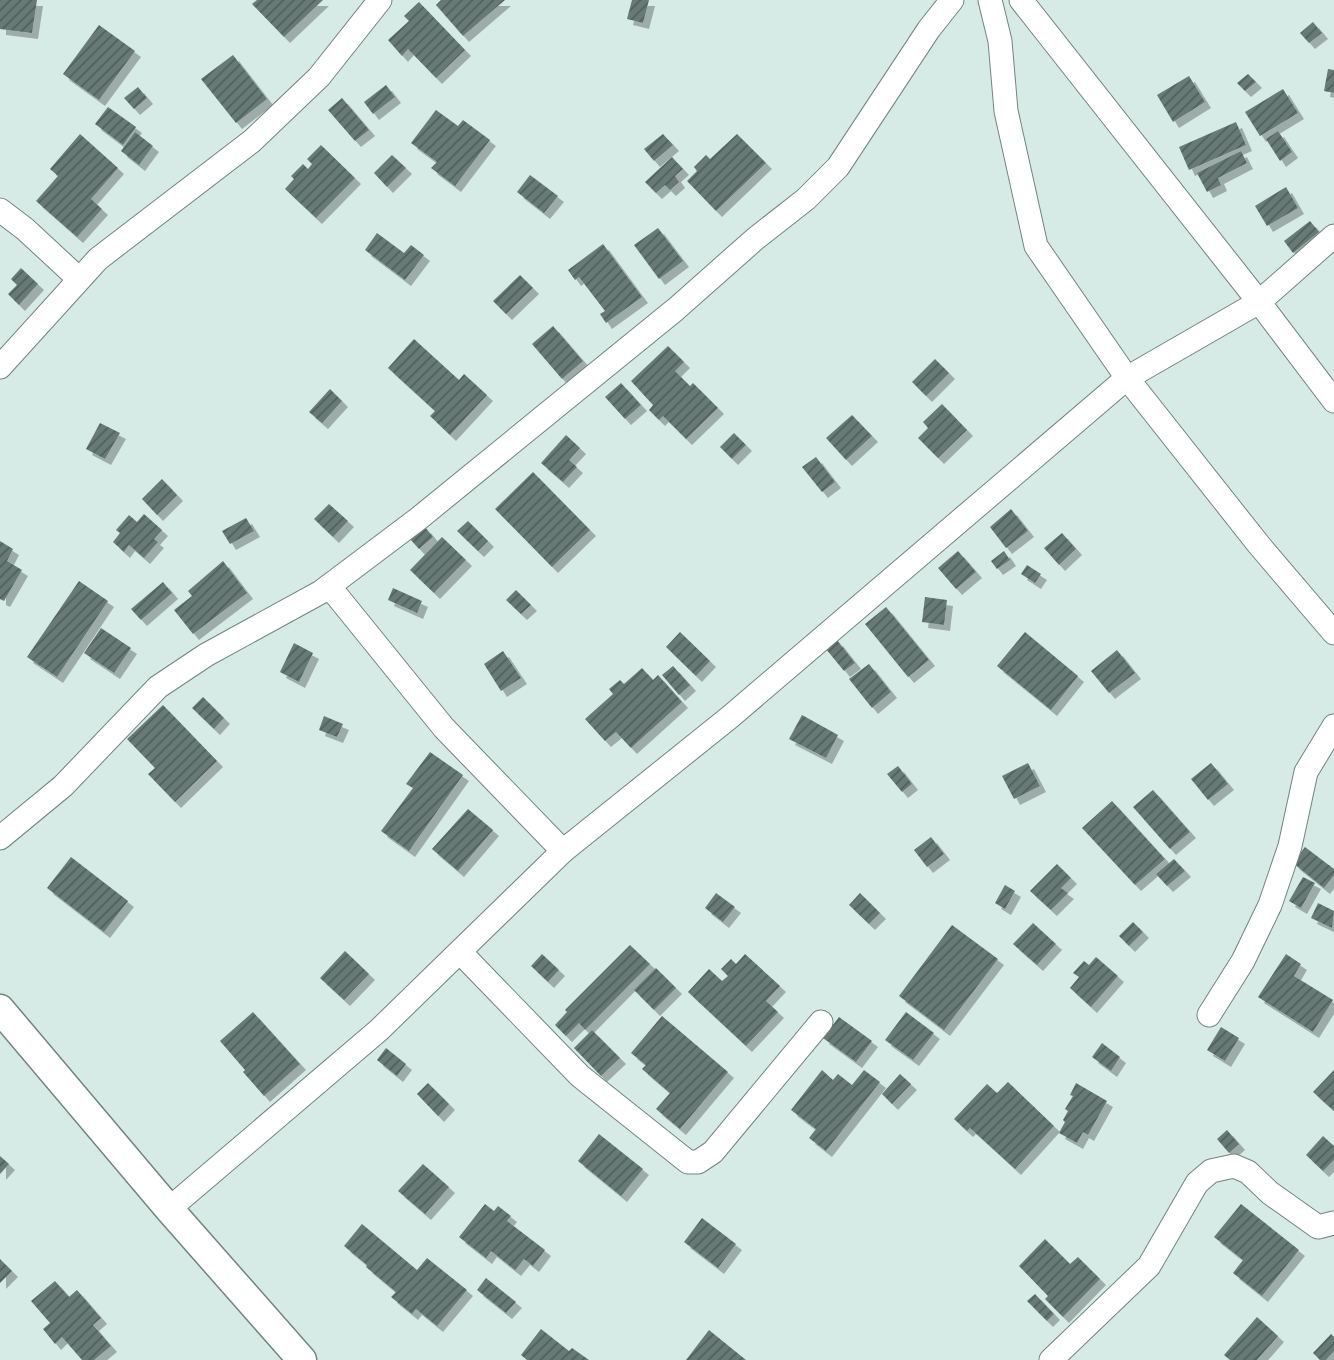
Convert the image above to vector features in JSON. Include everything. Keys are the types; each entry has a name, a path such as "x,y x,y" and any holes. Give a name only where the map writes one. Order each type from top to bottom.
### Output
{"street":[{"path":"0,367 98,259 252,141 319,77 380,0"},
{"path":"0,838 63,786 158,687 206,655 329,586 418,519 677,309 755,239 806,199 838,167 929,29 952,0"},
{"path":"990,0 1000,41 1006,111 1036,246 1127,378 1259,545 1334,633"},
{"path":"1021,0 1334,401"},
{"path":"0,210 25,229 79,279"},
{"path":"169,1209 379,1030 563,851 730,717 1127,378 1259,302 1334,236"},
{"path":"329,586 443,728 563,851"},
{"path":"1209,1015 1243,961 1270,905 1290,846 1306,772 1334,726"},
{"path":"460,952 580,1076 688,1162 698,1162 713,1152 821,1022"},
{"path":"0,1009 169,1209 302,1360"},
{"path":"1051,1360 1149,1266 1197,1183 1211,1171 1234,1166 1248,1172 1270,1193 1312,1224 1318,1227 1334,1223"}],"building":[{"path":"0,0 37,0 32,33 0,29"},
{"path":"257,0 323,0 284,37 252,4"},
{"path":"441,0 505,0 463,36 436,5"},
{"path":"632,0 649,0 643,23 627,19"},
{"path":"419,2 465,50 436,78 408,49 402,56 388,40 409,21 404,16"},
{"path":"1313,22 1322,33 1309,43 1300,33"},
{"path":"99,25 135,51 99,100 63,74"},
{"path":"233,55 267,99 236,123 201,79"},
{"path":"1328,69 1334,70 1334,93 1324,91"},
{"path":"1248,74 1256,82 1245,91 1237,83"},
{"path":"1189,76 1205,102 1173,122 1157,95"},
{"path":"386,85 395,97 373,114 364,102"},
{"path":"138,87 147,98 134,109 124,98"},
{"path":"1283,89 1298,113 1260,136 1245,112"},
{"path":"342,98 369,130 355,141 328,110"},
{"path":"108,107 136,127 123,145 95,124"},
{"path":"436,110 458,126 463,120 490,140 455,186 431,168 437,162 411,143"},
{"path":"1236,122 1246,145 1189,170 1179,147"},
{"path":"1278,131 1292,152 1280,161 1266,139"},
{"path":"135,132 153,146 139,165 121,151"},
{"path":"80,134 118,168 91,199 102,209 77,237 36,201 58,176 50,169"},
{"path":"663,134 673,145 654,161 644,149"},
{"path":"737,134 766,163 716,211 687,181 697,171 694,167 706,155 710,159"},
{"path":"321,145 355,178 316,218 285,189 294,179 291,176 303,164 308,169 312,164 307,159"},
{"path":"1241,151 1247,163 1218,178 1221,185 1207,192 1197,173"},
{"path":"392,155 406,168 387,187 374,173"},
{"path":"672,157 683,169 675,176 679,182 670,190 665,185 656,193 645,182"},
{"path":"530,175 558,196 544,213 517,192"},
{"path":"1286,187 1298,208 1267,226 1255,206"},
{"path":"1310,221 1319,232 1293,253 1284,241"},
{"path":"658,228 683,261 659,279 634,245"},
{"path":"377,233 404,253 411,245 424,255 405,280 365,250"},
{"path":"603,244 642,297 606,323 600,314 605,311 579,277 575,280 568,270"},
{"path":"21,268 38,284 19,305 8,294 17,285 11,279"},
{"path":"520,275 533,288 506,314 493,301"},
{"path":"553,326 583,361 562,379 532,344"},
{"path":"414,339 459,380 464,374 487,395 450,435 430,416 435,411 388,368"},
{"path":"668,346 684,362 675,371 690,386 693,383 718,408 686,439 663,416 659,420 649,410 653,405 631,381"},
{"path":"935,359 949,373 926,396 912,382"},
{"path":"621,383 641,405 625,419 605,397"},
{"path":"330,389 342,401 322,423 309,412"},
{"path":"942,404 967,430 938,458 918,438 928,428 923,422"},
{"path":"852,415 872,436 846,460 826,438"},
{"path":"100,423 120,433 105,459 86,449"},
{"path":"734,433 746,445 732,459 720,447"},
{"path":"566,435 580,448 569,460 577,467 563,482 541,463"},
{"path":"816,457 835,482 822,492 802,467"},
{"path":"533,472 590,530 552,567 495,509"},
{"path":"162,479 177,495 157,515 142,499"},
{"path":"329,504 348,521 333,537 314,519"},
{"path":"1011,509 1028,531 1006,548 990,527"},
{"path":"144,514 162,530 154,539 158,542 144,558 129,545 124,552 113,542 120,533 116,530 129,515 137,522"},
{"path":"246,518 254,531 230,544 222,531"},
{"path":"468,521 488,541 478,551 457,531"},
{"path":"425,527 433,537 419,549 410,539"},
{"path":"1062,533 1076,549 1059,565 1044,548"},
{"path":"442,537 466,560 434,593 410,570"},
{"path":"0,541 13,549 7,561 22,570 4,601 0,599"},
{"path":"958,551 976,572 956,589 938,568"},
{"path":"1004,551 1010,560 997,569 991,561"},
{"path":"223,561 247,593 193,634 174,610 192,596 188,591"},
{"path":"1027,565 1041,574 1035,583 1021,574"},
{"path":"79,581 108,601 57,677 27,657"},
{"path":"163,582 172,593 141,620 131,609"},
{"path":"393,588 422,601 417,613 388,600"},
{"path":"516,590 531,605 521,614 506,600"},
{"path":"925,597 947,600 944,625 922,622"},
{"path":"886,607 929,660 908,677 865,624"},
{"path":"101,628 131,648 114,673 84,653"},
{"path":"680,632 710,661 696,676 666,647"},
{"path":"1025,632 1078,676 1051,710 997,666"},
{"path":"837,640 855,663 844,671 826,649"},
{"path":"294,643 313,653 299,682 280,672"},
{"path":"1117,650 1135,673 1109,693 1091,671"},
{"path":"503,651 521,678 501,691 484,664"},
{"path":"869,664 891,692 872,708 849,679"},
{"path":"673,666 690,685 679,695 662,675"},
{"path":"642,668 653,680 658,675 682,702 631,748 616,732 605,741 585,719 613,694 609,689 620,680 624,684"},
{"path":"203,697 224,718 214,729 192,708"},
{"path":"163,705 217,761 175,802 148,774 155,768 127,739"},
{"path":"802,715 838,735 826,758 789,739"},
{"path":"324,716 343,724 337,737 319,730"},
{"path":"430,752 463,775 409,851 381,831 413,788 406,784"},
{"path":"1028,763 1040,786 1014,799 1002,776"},
{"path":"1211,763 1228,784 1208,800 1191,779"},
{"path":"898,766 912,784 902,792 887,774"},
{"path":"1153,790 1190,832 1170,849 1133,807"},
{"path":"1112,801 1165,859 1135,885 1082,828"},
{"path":"468,809 493,830 458,871 432,849"},
{"path":"931,837 944,854 927,867 914,850"},
{"path":"1305,847 1334,869 1334,875 1324,888 1293,863"},
{"path":"71,857 128,901 104,932 47,888"},
{"path":"1174,859 1185,871 1167,886 1156,874"},
{"path":"1057,864 1071,878 1061,888 1068,893 1051,910 1030,891"},
{"path":"1303,877 1315,883 1301,908 1289,901"},
{"path":"1005,885 1015,891 1005,909 995,903"},
{"path":"716,893 735,907 723,922 705,908"},
{"path":"860,893 880,913 869,924 849,905"},
{"path":"1318,903 1334,911 1332,928 1311,918"},
{"path":"1133,922 1143,932 1129,946 1119,936"},
{"path":"1033,923 1056,944 1037,965 1013,944"},
{"path":"952,925 998,959 944,1030 899,996"},
{"path":"630,945 650,964 585,1030 579,1023 566,1036 555,1025 567,1012 565,1010"},
{"path":"345,951 369,974 344,1000 320,978"},
{"path":"542,954 559,970 548,982 531,966"},
{"path":"745,954 780,986 766,1001 778,1012 746,1046 688,992 709,969 722,981 728,976 721,969 731,959 736,964"},
{"path":"1286,954 1301,964 1294,976 1333,1000 1313,1032 1258,997"},
{"path":"1096,957 1118,976 1091,1007 1070,988 1079,977 1073,973 1084,961 1089,965"},
{"path":"656,968 676,988 654,1010 634,990"},
{"path":"253,1012 300,1064 264,1096 220,1041"},
{"path":"906,1012 934,1033 913,1060 885,1040"},
{"path":"662,1016 728,1072 680,1129 656,1109 670,1093 642,1069 646,1065 631,1053"},
{"path":"839,1017 872,1041 856,1062 823,1038"},
{"path":"1221,1027 1239,1038 1225,1061 1207,1050"},
{"path":"592,1030 620,1058 601,1076 574,1048"},
{"path":"1102,1043 1120,1057 1111,1071 1092,1057"},
{"path":"386,1048 406,1064 397,1076 377,1060"},
{"path":"822,1070 833,1080 838,1074 852,1085 864,1070 880,1082 826,1151 809,1138 816,1129 791,1110"},
{"path":"1334,1070 1334,1111 1313,1092"},
{"path":"900,1074 911,1084 892,1104 882,1094"},
{"path":"1008,1082 1054,1126 1015,1169 970,1128 967,1131 954,1119 987,1084 997,1093"},
{"path":"428,1083 449,1104 438,1116 417,1094"},
{"path":"1076,1083 1107,1101 1088,1135 1083,1132 1077,1143 1059,1133 1065,1122 1063,1120 1068,1111 1065,1109 1073,1096 1070,1095"},
{"path":"1227,1130 1239,1144 1229,1153 1217,1139"},
{"path":"599,1134 643,1169 621,1196 578,1161"},
{"path":"1323,1136 1334,1146 1334,1160 1323,1171 1306,1155"},
{"path":"0,1156 9,1164 0,1174"},
{"path":"423,1164 449,1187 425,1214 398,1191"},
{"path":"485,1204 494,1211 498,1206 511,1216 507,1221 545,1250 533,1266 524,1259 515,1270 491,1251 486,1258 459,1237"},
{"path":"1241,1204 1299,1250 1262,1296 1233,1273 1243,1260 1214,1237"},
{"path":"702,1218 736,1244 718,1268 684,1242"},
{"path":"362,1224 417,1270 427,1258 467,1290 437,1326 416,1309 412,1314 391,1297 396,1292 344,1246"},
{"path":"1045,1239 1070,1264 1078,1257 1100,1279 1063,1317 1045,1299 1048,1296 1019,1266"},
{"path":"0,1259 12,1271 0,1283"},
{"path":"486,1278 516,1302 506,1313 477,1290"},
{"path":"55,1281 69,1297 77,1290 101,1318 93,1325 111,1346 94,1360 82,1360 62,1337 55,1344 43,1329 50,1323 31,1301"},
{"path":"1035,1294 1054,1314 1047,1321 1027,1301"},
{"path":"1257,1317 1278,1336 1257,1360 1230,1360 1224,1355"},
{"path":"541,1329 569,1351 572,1348 589,1360 527,1360 521,1355"},
{"path":"709,1330 746,1360 686,1360"},
{"path":"1331,1334 1334,1337 1334,1351 1326,1360 1320,1360 1313,1353"}]}
